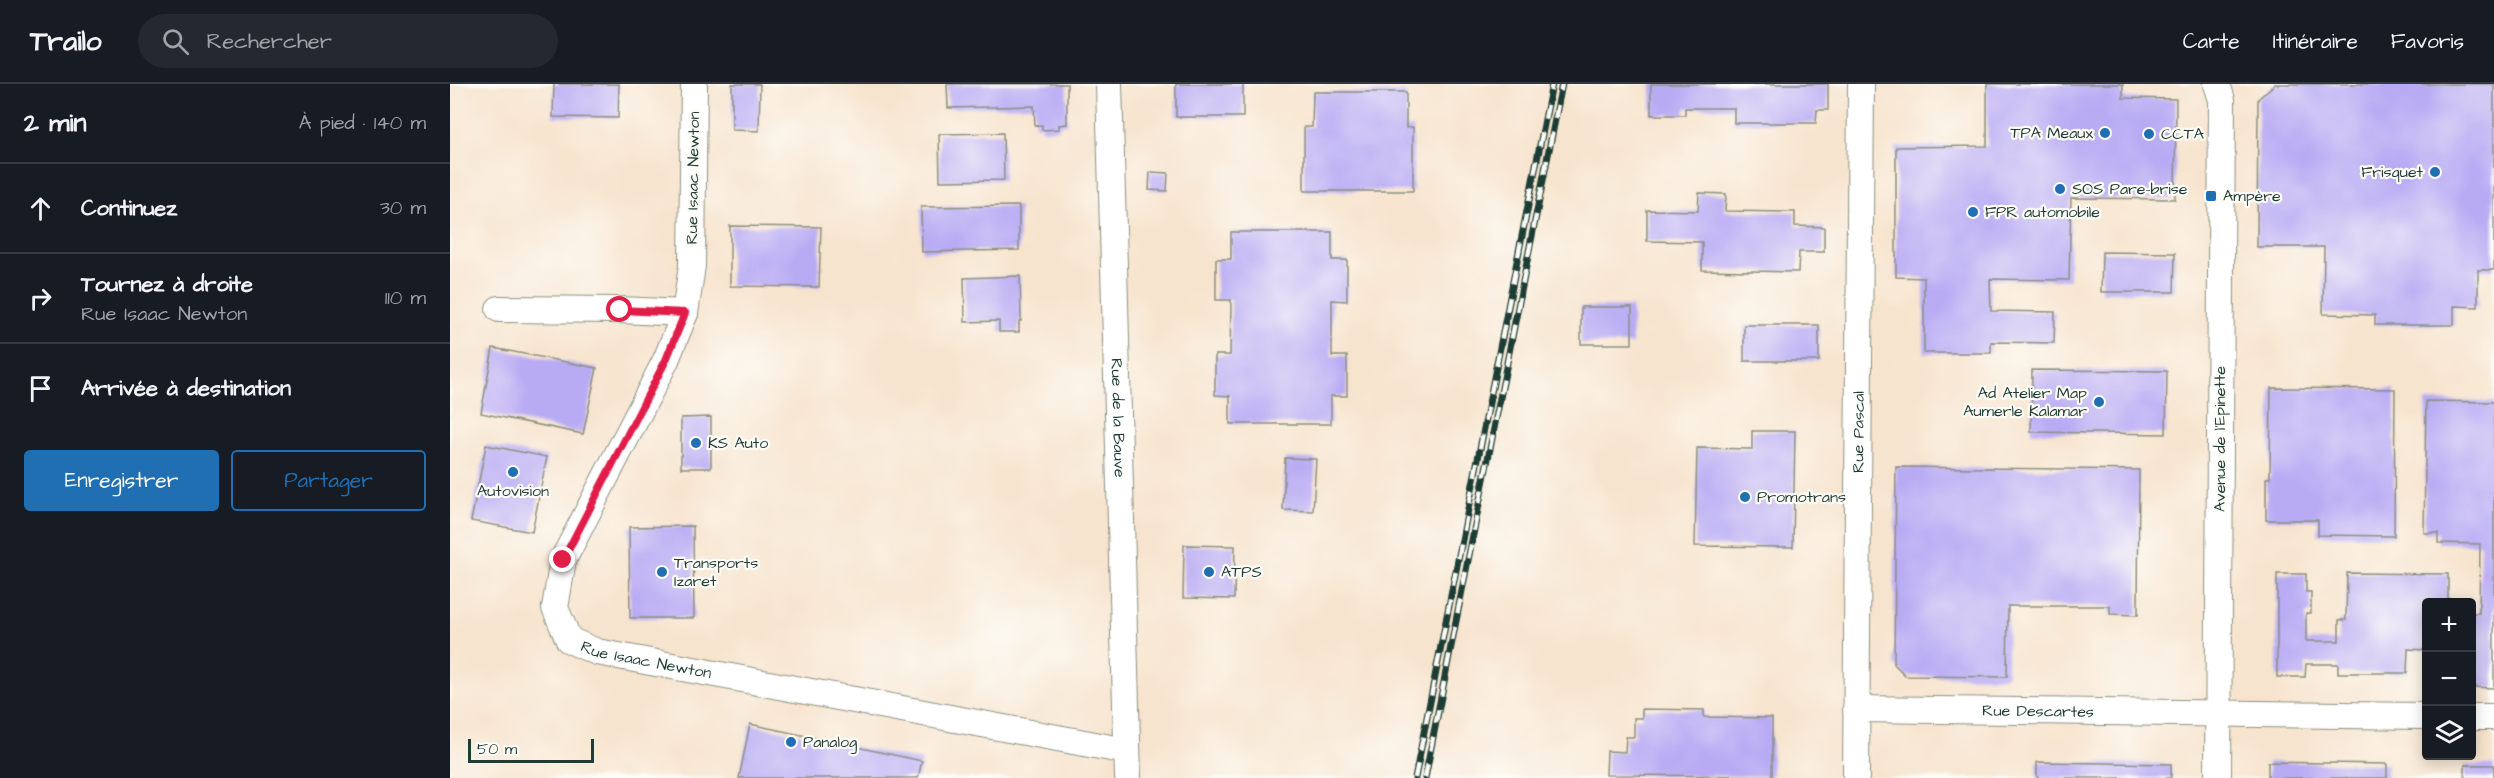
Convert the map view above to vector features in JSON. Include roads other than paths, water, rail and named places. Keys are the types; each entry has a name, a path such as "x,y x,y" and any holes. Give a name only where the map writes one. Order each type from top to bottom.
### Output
{"street":[{"name":"Rue Isaac Newton","path":"694,84 692,266 685,313 666,360 563,560 555,608 569,640 597,652 1127,751"},
{"name":"Rue de la Bauve","path":"1109,84 1128,778"},
{"name":"Rue Pascal","path":"1856,778 1861,84"},
{"name":"Avenue de l'Epinette","path":"2218,778 2222,89"},
{"path":"499,309 685,313"},
{"name":"Rue Descartes","path":"1856,709 2422,716"},
{"path":"2476,717 2494,717"}],"railway":[{"path":"1415,778 1552,84"},
{"path":"1425,778 1562,84"}],"place":[{"name":"TPA Meaux","path":"2105,133"},
{"name":"CCTA","path":"2149,134"},
{"name":"Frisquet","path":"2435,172"},
{"name":"SOS Pare-brise","path":"2060,189"},
{"name":"Ampère","path":"2211,196"},
{"name":"FPR automobile","path":"1973,212"},
{"name":"Ad Atelier Map Aumerle Kalamar","path":"2099,402"},
{"name":"KS Auto","path":"696,443"},
{"name":"Autovision","path":"513,472"},
{"name":"Promotrans","path":"1745,497"},
{"name":"Transports Izaret","path":"662,572"},
{"name":"ATPS","path":"1209,572"},
{"name":"Panalog","path":"791,742"}]}
